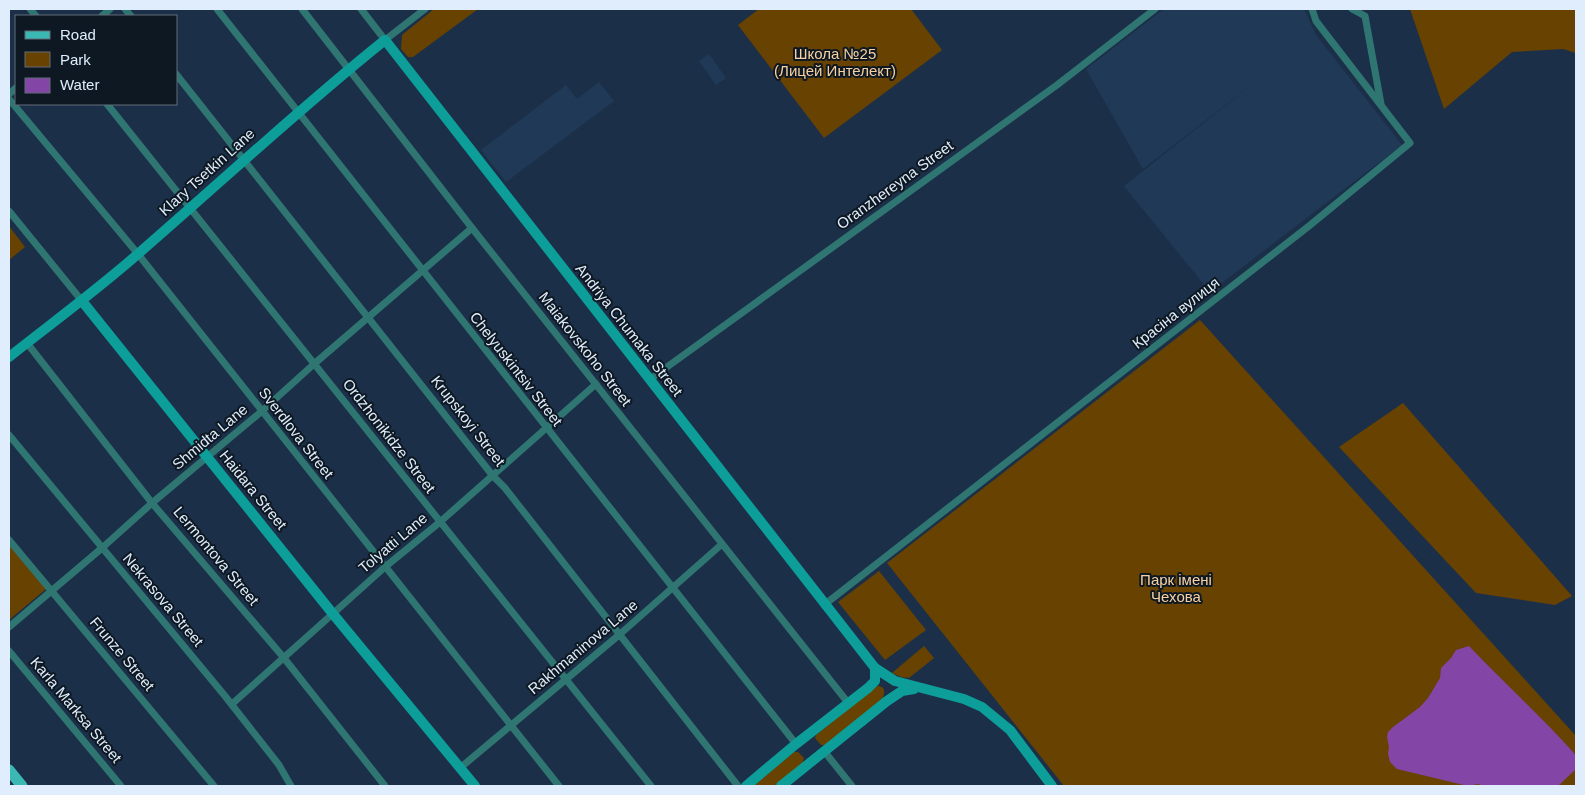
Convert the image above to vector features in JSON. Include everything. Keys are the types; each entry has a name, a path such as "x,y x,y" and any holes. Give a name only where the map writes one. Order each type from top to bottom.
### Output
{"main road":[{"path":"9,770 22,786"}],"street":[{"name":"Chelyuskintsiv Street","path":"217,9 796,744"},
{"name":"Maiakovskoho Street","path":"302,9 472,228 849,704"},
{"name":"Andriya Chumaka Street","path":"361,9 875,668 886,676 905,685 964,699 982,707 1010,730 1052,786"},
{"name":"Klary Tsetkin Lane","path":"9,357 82,301 349,69 425,9"},
{"name":"Oranzhereyna Street","path":"649,380 1051,90 1155,9"},
{"name":"Красіна вулиця","path":"824,605 1278,250 1410,143 1316,21 1312,9"},
{"path":"1352,9 1365,16 1381,105"},
{"name":"Krupskoyi Street","path":"178,76 493,476 505,488 738,786"},
{"name":"Sverdlova Street","path":"9,99 138,254 559,786"},
{"name":"Ordzhonikidze Street","path":"108,105 651,786"},
{"name":"Haidara Street","path":"9,211 333,614 475,786"},
{"name":"Shmidta Lane","path":"9,627 262,411 472,228"},
{"name":"Lermontova Street","path":"27,343 152,503 284,658 385,786"},
{"name":"Tolyatti Lane","path":"232,704 385,567 440,522 596,384"},
{"name":"Nekrasova Street","path":"9,435 232,704 279,765 291,786"},
{"name":"Frunze Street","path":"9,540 214,786"},
{"name":"Rakhmaninova Lane","path":"460,768 619,635 722,544"},
{"name":"Karla Marksa Street","path":"9,652 121,786"},
{"path":"746,786 876,681 875,668"},
{"path":"886,676 891,684 891,693 887,701"},
{"path":"781,786 887,701 902,691 919,688"},
{"path":"824,751 852,786"}],"shaded area":[{"path":"1164,9 1304,9 1316,35 1402,145 1210,292 1124,186 1258,80 1143,169 1086,69"},
{"path":"709,54 726,78 716,85 699,61"},
{"path":"599,82 614,101 506,182 481,150 566,85 577,99"}],"green space":[{"path":"434,9 478,9 413,57 408,57 401,49 402,35"},
{"name":"Школа №25 (Лицей Интелект)","path":"759,9 911,9 942,50 824,138 738,25"},
{"path":"1410,9 1576,9 1576,53 1563,49 1512,52 1444,109"},
{"path":"9,226 25,247 9,260"},
{"name":"Парк імені Чехова","path":"1200,320 1576,736 1576,786 1064,786 887,563"},
{"path":"1403,403 1572,596 1555,605 1476,593 1339,447"},
{"path":"9,544 46,589 9,620"},
{"path":"879,571 926,630 885,660 838,602"},
{"path":"924,646 934,658 909,678 892,673"},
{"path":"877,686 882,687 884,690 882,699 825,745 821,745 815,738 816,735"},
{"path":"794,752 798,752 804,758 802,764 774,786 753,786"}],"water":[{"path":"1469,646 1548,725 1576,756 1576,769 1558,786 1484,786 1478,784 1468,786 1397,769 1390,762 1388,732 1420,707 1428,698 1440,678 1441,668 1456,650"}]}
